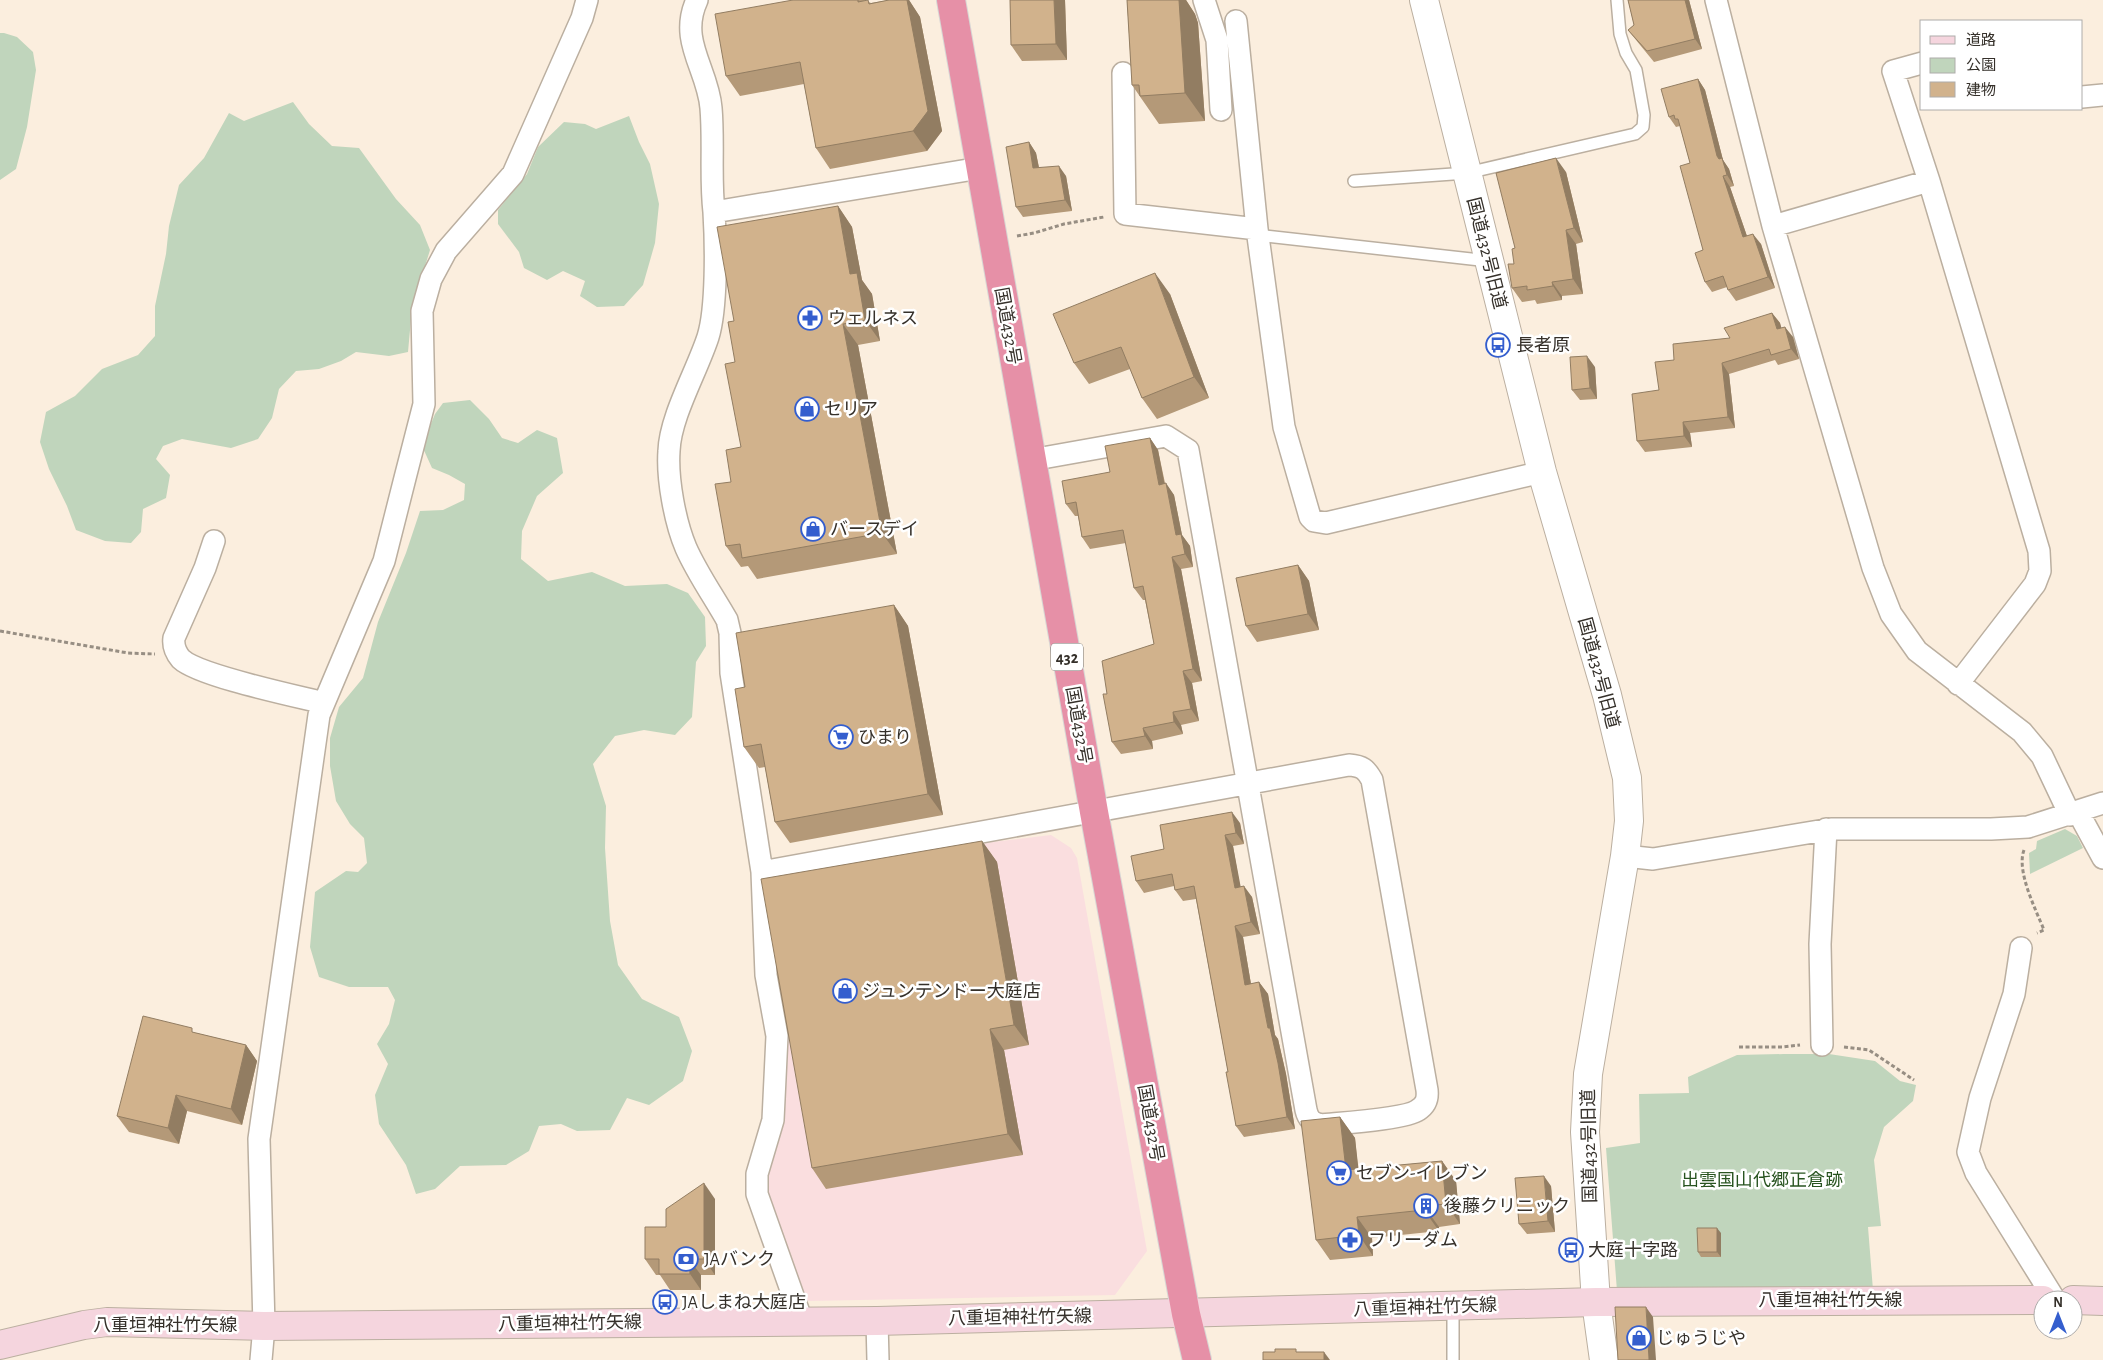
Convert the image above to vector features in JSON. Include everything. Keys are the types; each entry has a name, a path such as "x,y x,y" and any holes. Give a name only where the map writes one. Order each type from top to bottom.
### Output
{"highway":[{"name":"国道432号","path":"951,0 1094,812 1186,1314 1197,1360"}],"main road":[{"name":"八重垣神社竹矢線","path":"0,1345 84,1324 107,1322 264,1326 877,1321 1596,1302 2033,1300"},
{"path":"2083,1300 2103,1301"}],"street":[{"path":"261,1360 264,1326 259,1139 318,725 324,703 384,561 410,460 424,404 422,311 431,279 446,251 513,174 582,18 587,0"},
{"path":"697,0 692,10 690,24 693,50 709,94 711,108 711,187 715,230 713,300 708,335 672,431 668,452 671,484 679,528 687,549 727,620 730,633 731,673 762,872 766,976 777,1036 773,1120 756,1174 757,1194 802,1321"},
{"path":"1204,0 1217,40 1220,110"},
{"name":"国道432号旧道","path":"1424,0 1542,472 1607,696 1627,778 1629,820 1625,856 1588,1074 1585,1132 1596,1302 1604,1360"},
{"path":"1716,0 1774,226 1873,568 1891,614 1918,651 2022,732 2042,756 2074,813 2103,858"},
{"path":"1236,21 1257,232 1284,427 1310,517 1314,521 1326,523 1542,472"},
{"path":"1920,64 1893,71 1929,181 2039,551 2040,571 2035,584 1958,684"},
{"path":"1123,73 1124,214 1257,232"},
{"path":"2083,97 2103,95"},
{"path":"714,212 980,168"},
{"path":"1774,226 1929,181"},
{"path":"762,872 1248,784 1349,765 1360,766 1367,770 1372,780 1427,1090 1428,1098 1424,1106 1409,1114 1321,1125 1316,1124 1307,1116 1248,784 1188,450 1166,436 1031,460"},
{"path":"214,541 205,568 174,638 177,652 187,662 212,673 324,703"},
{"path":"1625,856 1653,859 1826,830 2028,827 2103,803"},
{"path":"1822,1045 1820,944 1826,830"},
{"path":"2021,948 2014,994 1980,1098 1968,1152 1976,1173 2049,1290"},
{"path":"877,1321 878,1360"}],"lane":[{"path":"1354,181 1468,173 1635,134 1643,127 1644,115 1636,70 1626,53 1620,34 1618,0"},
{"path":"1257,232 1489,261"},
{"path":"1453,1306 1453,1360"}],"path":[{"path":"993,239 1034,233 1064,224 1124,214"},
{"path":"0,631 128,653 177,652"},
{"path":"2021,948 2029,938 2044,930 2027,886 2023,866 2023,851 2029,844 2030,838 2028,827"}],"shaded area":[{"path":"1051,835 1071,848 1077,858 1147,1251 1115,1295 807,1301 766,1193 766,1175 785,1118 785,1043 767,894 771,885 993,842"}],"green space":[{"path":"0,33 17,37 33,52 36,70 27,127 16,169 0,180"},
{"path":"293,102 309,124 332,146 359,148 396,199 420,225 430,250 412,308 408,352 389,356 356,352 341,361 319,369 296,371 279,389 272,418 258,439 231,448 182,439 163,446 156,459 170,475 166,498 143,509 141,532 131,543 105,541 76,530 49,469 40,442 46,412 75,396 102,369 138,355 155,336 155,306 166,254 169,226 179,185 204,158 229,113 244,121"},
{"path":"629,116 650,164 659,204 655,243 643,285 624,306 597,307 580,296 585,281 563,271 547,280 524,268 519,252 498,224 498,210 527,174 538,147 564,122 585,124 596,129"},
{"path":"470,400 489,419 502,438 518,443 537,430 557,438 563,473 537,496 522,531 521,559 548,581 592,572 625,586 667,584 688,593 705,617 706,646 696,662 692,717 675,735 644,730 615,736 593,764 606,806 605,848 610,921 618,965 642,999 679,1017 692,1051 683,1081 649,1105 627,1098 610,1130 577,1131 561,1124 539,1126 529,1151 506,1165 460,1166 435,1189 416,1194 406,1165 379,1124 375,1095 388,1064 377,1044 389,1024 395,1000 388,987 349,987 319,977 310,947 315,892 346,871 358,872 367,863 364,838 350,824 336,801 330,766 330,738 339,707 363,678 378,622 406,553 420,511 443,510 464,500 465,484 432,468 422,446 435,414 443,403"},
{"path":"2065,829 2077,836 2083,848 2030,874 2029,853 2036,849 2037,841"},
{"name":"出雲国山代郷正倉跡","path":"1829,1054 1875,1061 1900,1081 1916,1085 1913,1101 1884,1127 1874,1160 1881,1226 1868,1227 1873,1290 1617,1291 1606,1148 1640,1143 1639,1094 1689,1093 1688,1077 1737,1055"}],"building":[{"path":"793,0 858,0 858,2 868,0 869,4 889,0 907,0 928,111 913,131 816,148 800,62 726,76 715,14"},
{"path":"1010,0 1054,0 1056,44 1011,45"},
{"path":"1127,0 1179,0 1185,93 1140,96 1139,85 1132,85"},
{"path":"1628,0 1685,0 1695,39 1647,51 1628,30 1634,25"},
{"path":"1698,79 1717,156 1719,159 1722,158 1727,175 1723,176 1743,237 1753,234 1768,277 1728,290 1723,276 1705,282 1695,253 1703,250 1680,166 1690,163 1678,119 1675,119 1674,115 1669,117 1661,89"},
{"path":"1029,142 1033,168 1059,166 1065,200 1016,207 1006,147"},
{"path":"1556,158 1574,228 1566,230 1573,279 1552,282 1553,286 1527,290 1527,286 1512,288 1508,264 1514,264 1512,249 1515,248 1496,173"},
{"path":"838,206 850,274 857,273 865,320 843,324 882,533 742,558 740,544 726,546 715,484 731,482 726,450 741,447 725,364 735,362 728,322 734,321 717,227"},
{"path":"1155,273 1194,377 1142,398 1121,347 1074,363 1053,314"},
{"path":"1772,313 1777,329 1785,327 1791,349 1771,355 1769,349 1722,363 1728,417 1683,422 1684,436 1637,441 1632,394 1659,390 1655,362 1674,360 1673,344 1730,338 1724,328"},
{"path":"1587,356 1590,388 1572,390 1570,357"},
{"path":"1150,438 1159,485 1166,483 1176,535 1181,534 1185,554 1172,557 1193,669 1183,671 1191,709 1173,712 1174,722 1143,728 1145,736 1112,742 1103,694 1107,694 1102,661 1154,644 1143,586 1134,588 1123,530 1082,537 1076,502 1066,504 1062,481 1110,472 1105,446"},
{"path":"1298,565 1308,614 1246,626 1236,578"},
{"name":"ひまり","path":"894,605 928,794 775,822 761,744 744,747 735,689 745,687 736,633"},
{"path":"1232,812 1236,833 1225,835 1235,888 1244,886 1251,922 1235,926 1245,985 1259,982 1268,1028 1270,1028 1278,1063 1287,1117 1236,1126 1194,886 1175,890 1172,874 1136,881 1131,856 1164,849 1160,825"},
{"path":"982,841 1014,1025 990,1029 1008,1134 812,1168 761,879"},
{"path":"143,1016 192,1028 192,1032 246,1045 231,1109 176,1095 168,1128 117,1116"},
{"path":"1340,1117 1346,1170 1442,1161 1446,1204 1424,1206 1424,1210 1357,1217 1359,1235 1316,1240 1301,1121"},
{"path":"1544,1176 1548,1221 1519,1224 1515,1178"},
{"path":"704,1183 704,1259 689,1259 690,1274 659,1274 659,1259 645,1259 645,1227 666,1227 666,1209"},
{"path":"1697,1228 1717,1228 1717,1252 1698,1252"},
{"name":"じゅうじや","path":"1615,1307 1646,1307 1649,1360 1618,1360"},
{"path":"1275,1349 1296,1349 1296,1352 1324,1352 1324,1360 1263,1360 1263,1352 1275,1352"}],"place":[{"name":"ウェルネス","path":"810,318"},
{"name":"長者原","path":"1498,345"},
{"name":"セリア","path":"807,409"},
{"name":"バースデイ","path":"813,529"},
{"name":"ひまり","path":"841,737"},
{"name":"ジュンテンドー大庭店","path":"845,991"},
{"name":"セブン-イレブン","path":"1339,1173"},
{"name":"後藤クリニック","path":"1426,1206"},
{"name":"フリーダム","path":"1350,1240"},
{"name":"大庭十字路","path":"1571,1250"},
{"name":"JAバンク","path":"686,1259"},
{"name":"JAしまね大庭店","path":"665,1302"},
{"name":"じゅうじや","path":"1639,1338"}]}
